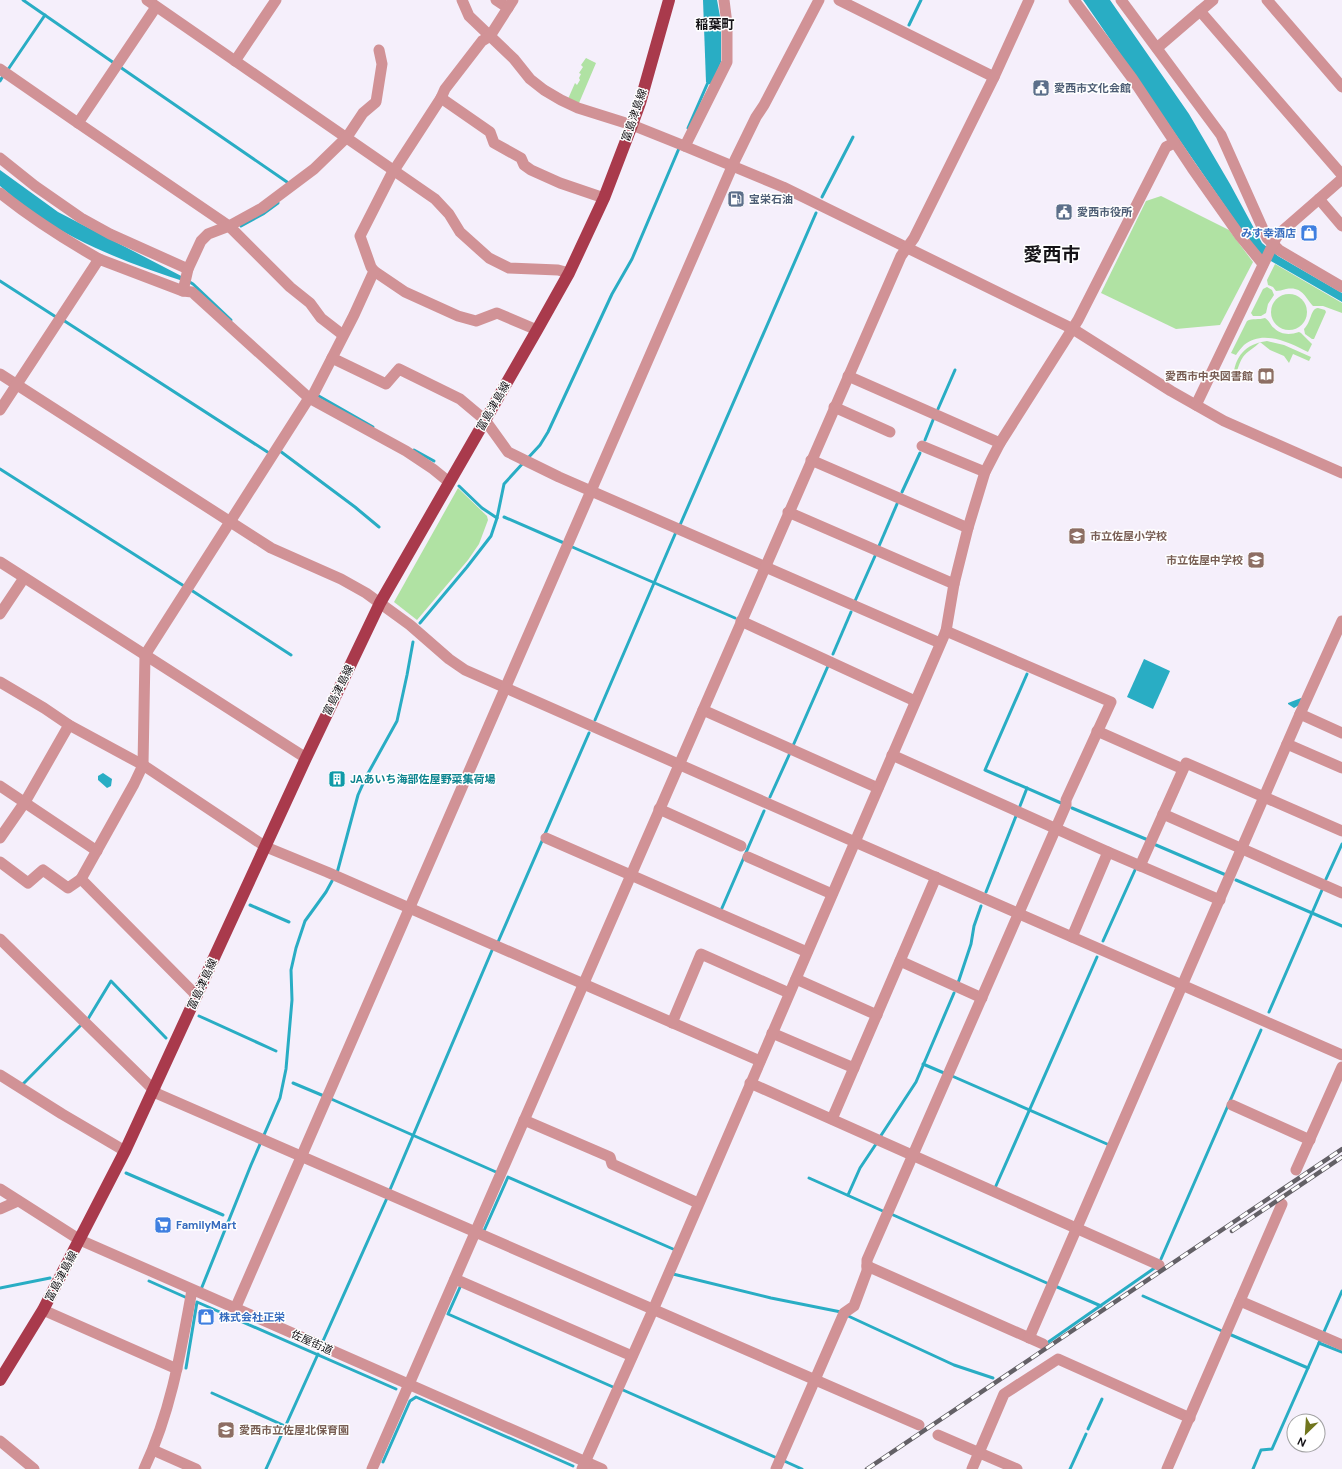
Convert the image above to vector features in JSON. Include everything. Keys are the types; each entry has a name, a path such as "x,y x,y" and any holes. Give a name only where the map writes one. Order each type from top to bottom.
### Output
{"main road":[{"name":"富島津島線","path":"0,1380 43,1310 125,1151 306,758 380,604 568,273 604,198 632,125 640,103 669,0"}],"street":[{"path":"147,0 435,199 449,214 460,232 489,258 509,268 558,270 568,273"},
{"path":"235,61 276,0"},
{"path":"462,0 469,16 514,60 530,79 544,90 578,108 632,125 733,165 782,187 1073,329 1224,421 1342,473"},
{"path":"496,0 511,4 490,36 482,41 445,89 441,98 391,175 360,236 370,267 405,292 458,316 476,321 497,313 537,330"},
{"path":"682,145 727,62 727,24 724,0"},
{"path":"235,1308 733,165 756,117 764,105 819,0"},
{"path":"839,0 994,77"},
{"path":"375,1468 409,1385 583,984 901,256 914,238 994,77 1027,0"},
{"path":"1074,0 1132,78 1174,143 1240,236 1268,254"},
{"path":"1121,0 1221,135 1264,233 1268,254"},
{"path":"1157,48 1213,0"},
{"path":"1267,0 1342,86"},
{"path":"78,123 156,7"},
{"path":"1200,11 1342,176"},
{"path":"184,289 187,272 201,241 208,234 229,226 262,208 308,174 347,137 363,113 376,102 382,64 379,50"},
{"path":"0,69 229,226 290,287 310,303 321,318 343,335"},
{"path":"441,98 490,132 494,143 521,158 524,165 531,170 560,183 604,198"},
{"path":"584,1465 653,1310 946,631 954,584 968,528 985,472 1000,444 1073,329 1166,147 1174,143"},
{"path":"0,158 35,186 81,218 187,272"},
{"path":"1196,405 1268,254 1280,233 1342,179"},
{"path":"0,193 37,222 99,259 192,292 309,398 406,451 449,482"},
{"path":"1319,200 1342,226"},
{"path":"1268,254 1278,250 1342,287"},
{"path":"0,410 99,259"},
{"path":"0,862 28,883 43,870 68,888 81,879 143,765 146,655 309,398 313,395 354,315 374,271"},
{"path":"332,358 386,384 399,369 460,399 485,420 508,452 524,461 940,643"},
{"path":"0,374 271,548 341,579 366,593 410,625 465,670 1342,1055"},
{"path":"848,376 1000,444"},
{"path":"834,407 890,432"},
{"path":"922,446 985,472"},
{"path":"811,460 968,528"},
{"path":"788,512 954,584"},
{"path":"0,562 306,758"},
{"path":"0,614 24,578"},
{"path":"741,621 915,702"},
{"path":"1029,1338 1300,714 1342,621"},
{"path":"776,1469 844,1313 854,1306 867,1271 867,1260 1056,829 1066,805 1066,800 1111,702 946,631"},
{"path":"0,682 44,708 69,725 143,765 266,847 327,872 408,909 760,1061"},
{"path":"702,710 878,788"},
{"path":"1300,714 1342,733"},
{"path":"0,838 25,802 69,725"},
{"path":"1097,731 1183,769"},
{"path":"1287,744 1342,768"},
{"path":"892,755 1108,852 1220,900"},
{"path":"1140,866 1186,763 1342,831"},
{"path":"0,786 97,851"},
{"path":"659,809 741,846"},
{"path":"1163,814 1342,893"},
{"path":"546,838 808,952"},
{"path":"1072,937 1108,852"},
{"path":"748,857 832,894"},
{"path":"832,1119 936,877"},
{"path":"81,879 197,996"},
{"path":"0,939 158,1094 919,1425"},
{"path":"672,1023 701,954 789,993"},
{"path":"900,961 982,998"},
{"path":"796,979 877,1015"},
{"path":"772,1033 854,1068"},
{"path":"1296,1170 1342,1067"},
{"path":"0,1075 125,1151"},
{"path":"750,1083 1159,1265"},
{"path":"1232,1105 1310,1140"},
{"path":"524,1120 610,1157 612,1164 698,1203"},
{"name":"佐屋街道","path":"0,1189 80,1240 409,1385 584,1465 602,1469"},
{"path":"0,1209 18,1201"},
{"path":"1167,1469 1282,1204"},
{"path":"867,1266 1044,1344"},
{"path":"455,1279 632,1356"},
{"path":"144,1469 153,1450 169,1404 192,1290"},
{"path":"1240,1301 1342,1344"},
{"path":"43,1310 177,1369"},
{"path":"972,1469 1004,1394 1058,1359 1190,1418"},
{"path":"938,1434 1016,1469"},
{"path":"0,1441 34,1469"},
{"path":"153,1450 196,1469"}],"green space":[{"path":"586,58 596,63 579,103 568,99 575,83 577,85 580,80 579,78 581,74 579,73 583,67 581,65"},
{"path":"1161,196 1229,230 1253,262 1220,325 1176,329 1101,293 1146,201"},
{"path":"1275,264 1342,303 1342,313 1323,306 1313,306 1302,293 1296,289 1291,288 1276,291 1273,287 1268,285 1267,280"},
{"path":"1267,287 1272,290 1274,295 1268,304 1266,313 1261,316 1253,316 1251,313 1263,289"},
{"path":"1293,294 1302,299 1306,305 1306,319 1302,325 1293,330 1285,330 1276,325 1272,319 1271,308 1276,299 1282,295"},
{"path":"1318,308 1325,310 1326,312 1314,339 1312,339 1305,334 1304,329 1307,326 1312,313"},
{"path":"1265,318 1280,332 1286,334 1301,333 1312,344 1308,352 1276,339 1259,338 1251,340 1244,345 1236,355 1231,353 1247,321"},
{"path":"1267,341 1284,345 1311,357 1309,361 1293,354 1289,363 1284,356 1270,350 1260,342"},
{"path":"1260,343 1243,357 1233,378 1236,363 1242,352 1253,345"},
{"path":"458,488 487,516 488,520 479,544 468,560 417,620 394,602"}],"water":[{"path":"703,0 717,0 721,22 721,62 711,85 706,82"},
{"path":"1083,0 1110,0 1189,114 1230,184 1262,243 1278,256 1342,293 1342,302 1256,251"},
{"path":"0,170 58,212 189,280 189,283 149,270 111,255 56,228 23,206 0,186"},
{"path":"1144,659 1170,671 1153,709 1127,697"},
{"path":"1301,698 1302,701 1294,708 1288,704 1288,703"},
{"path":"103,773 112,779 111,786 107,788 98,780 98,776"}],"waterway":[{"path":"23,0 114,63"},
{"path":"909,25 921,0"},
{"path":"7,71 45,15"},
{"path":"120,67 287,182"},
{"path":"0,81 3,76"},
{"path":"688,128 709,80"},
{"path":"822,197 853,137"},
{"path":"528,458 540,445 548,432 612,294 632,259 680,146"},
{"path":"241,226 263,214 278,203"},
{"path":"680,525 816,213"},
{"path":"0,281 56,317"},
{"path":"188,281 231,320"},
{"path":"63,320 269,453"},
{"path":"938,409 955,370"},
{"path":"317,395 373,427"},
{"path":"925,440 933,420"},
{"path":"414,450 434,461"},
{"path":"280,451 355,507 379,527"},
{"path":"902,492 920,453"},
{"path":"420,623 491,536 497,518 504,484 524,462"},
{"path":"0,469 184,586"},
{"path":"459,486 482,508 497,518"},
{"path":"879,546 897,504"},
{"path":"504,517 564,543"},
{"path":"595,720 676,532"},
{"path":"570,546 735,618"},
{"path":"855,601 875,556"},
{"path":"191,590 291,655"},
{"path":"833,654 851,612"},
{"path":"337,873 358,795 366,777 397,721 413,642"},
{"path":"792,748 828,666"},
{"path":"1027,674 985,770 1061,803"},
{"path":"498,942 589,733"},
{"path":"770,797 790,753"},
{"path":"1020,806 1027,788"},
{"path":"1072,808 1148,840"},
{"path":"722,908 764,811"},
{"path":"986,892 1016,816"},
{"path":"1326,879 1342,844"},
{"path":"1156,845 1226,875"},
{"path":"1103,941 1135,870"},
{"path":"1236,880 1342,926"},
{"path":"202,1287 251,1165 280,1098 286,1069 292,1000 291,970 296,948 305,921 332,881"},
{"path":"1269,1012 1322,890"},
{"path":"250,905 289,922"},
{"path":"958,983 971,944 974,926 981,906"},
{"path":"389,1192 493,948"},
{"path":"995,1188 1097,957"},
{"path":"88,1019 111,981 166,1038"},
{"path":"880,1137 916,1082 954,993"},
{"path":"199,1016 276,1051"},
{"path":"23,1084 81,1025"},
{"path":"1161,1259 1261,1030"},
{"path":"923,1064 944,1073"},
{"path":"952,1076 1107,1144"},
{"path":"293,1083 324,1096"},
{"path":"329,1098 496,1172"},
{"path":"848,1195 860,1168 876,1144"},
{"path":"126,1173 223,1215"},
{"path":"483,1233 508,1177 673,1249"},
{"path":"809,1178 885,1212"},
{"path":"323,1341 387,1198"},
{"path":"891,1214 1049,1284"},
{"path":"1047,1343 1156,1267"},
{"path":"673,1274 771,1298 841,1312"},
{"path":"0,1288 50,1278"},
{"path":"149,1281 185,1297"},
{"path":"461,1285 448,1314 613,1387"},
{"path":"1055,1286 1101,1306"},
{"path":"1323,1334 1342,1291"},
{"path":"1143,1296 1222,1331"},
{"path":"186,1368 197,1302 396,1389"},
{"path":"846,1315 954,1365 993,1378"},
{"path":"1229,1334 1308,1368"},
{"path":"1320,1341 1319,1343 1342,1352"},
{"path":"1253,1469 1261,1450 1272,1449 1319,1343"},
{"path":"266,1469 318,1354"},
{"path":"623,1390 777,1458"},
{"path":"212,1393 285,1426"},
{"path":"383,1462 410,1401 416,1397 573,1466"},
{"path":"1088,1429 1102,1399"},
{"path":"1070,1469 1086,1434"},
{"path":"782,1460 802,1469"}],"railway":[{"path":"867,1469 1342,1149"},
{"path":"1232,1231 1342,1157"}],"place":[{"name":"愛西市文化会館","path":"1041,88"},
{"name":"宝栄石油","path":"736,199"},
{"name":"愛西市役所","path":"1064,212"},
{"name":"みす幸酒店","path":"1309,233"},
{"name":"愛西市中央図書館","path":"1266,376"},
{"name":"市立佐屋小学校","path":"1077,536"},
{"name":"市立佐屋中学校","path":"1256,560"},
{"name":"JAあいち海部佐屋野菜集荷場","path":"337,779"},
{"name":"FamilyMart","path":"163,1225"},
{"name":"株式会社正栄","path":"206,1317"},
{"name":"愛西市立佐屋北保育園","path":"226,1430"}],"district":[{"name":"稲葉町","path":"715,24"},
{"name":"愛西市","path":"1052,254"}]}
